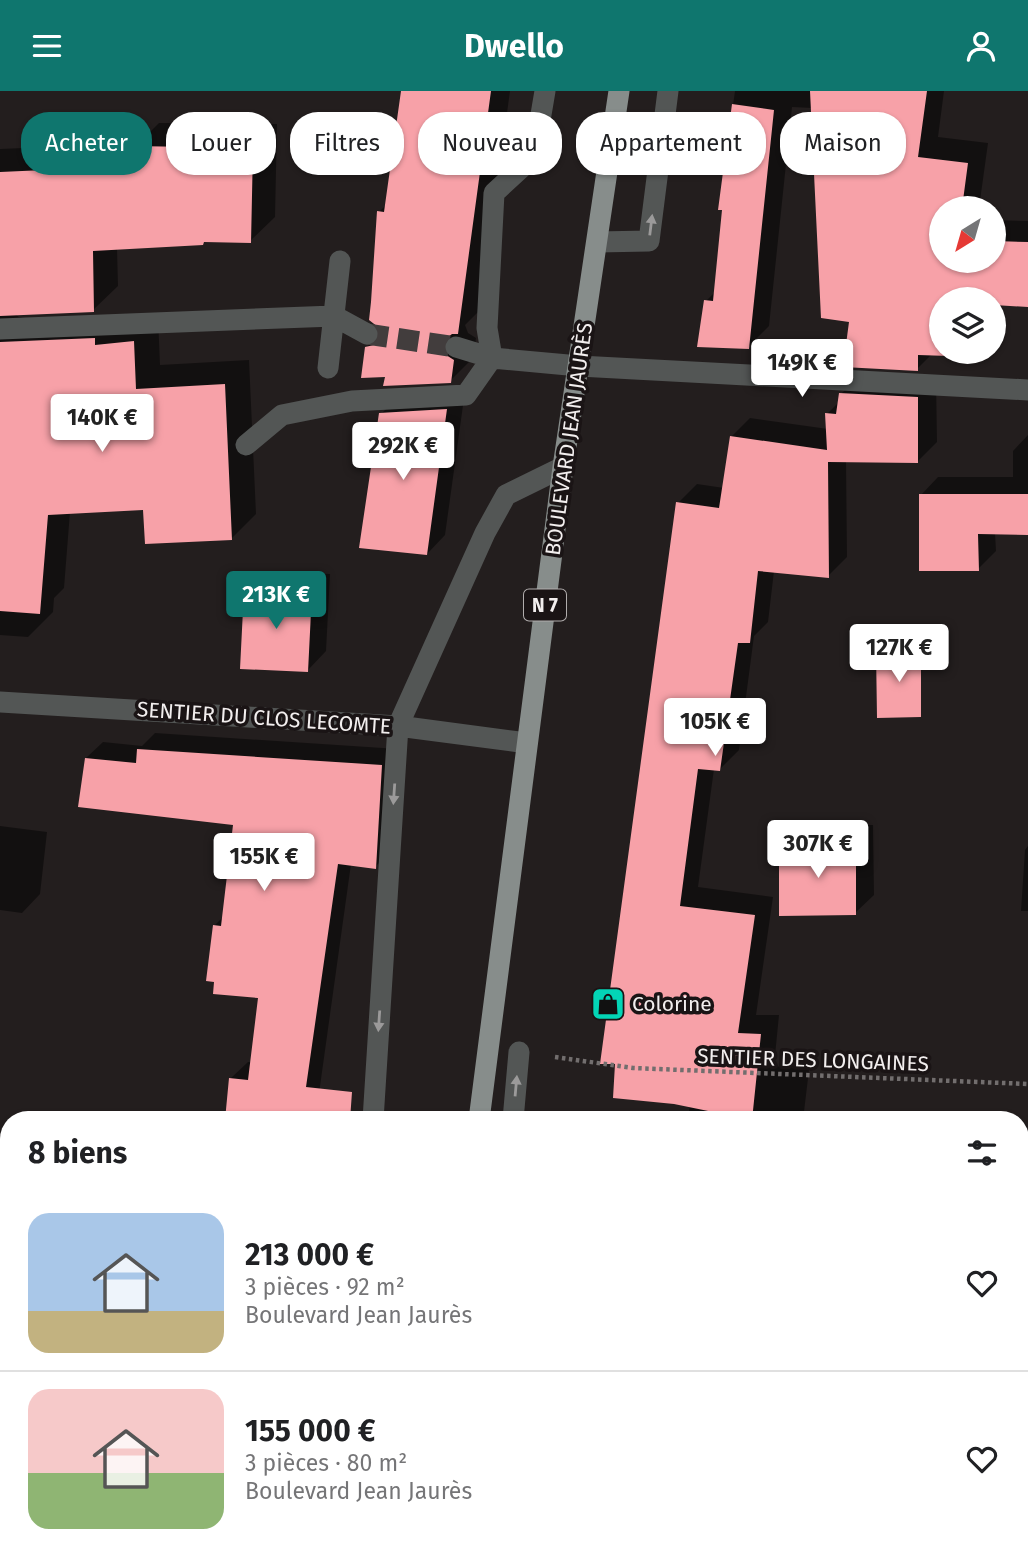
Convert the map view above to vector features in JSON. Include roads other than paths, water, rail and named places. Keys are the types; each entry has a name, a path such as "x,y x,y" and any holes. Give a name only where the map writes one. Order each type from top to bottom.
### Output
{"main road":[{"name":"BOULEVARD JEAN JAURÈS","path":"480,1111 563,467 619,91"}],"street":[{"path":"246,446 282,415 352,401 466,395 492,358 487,328 494,193 534,156 545,91"},
{"path":"597,242 649,241 668,91"},
{"path":"328,368 340,261"},
{"path":"0,329 334,316 366,334"},
{"path":"456,347 492,358 579,366 1028,390"},
{"path":"374,1111 398,726 485,533 506,495 563,467"},
{"name":"SENTIER DU CLOS LECOMTE","path":"0,702 398,726 527,743"},
{"path":"514,1111 519,1052"}],"tunnel":[{"path":"367,334 456,347"}],"place":[{"name":"Colorine","path":"608,1004"}]}
